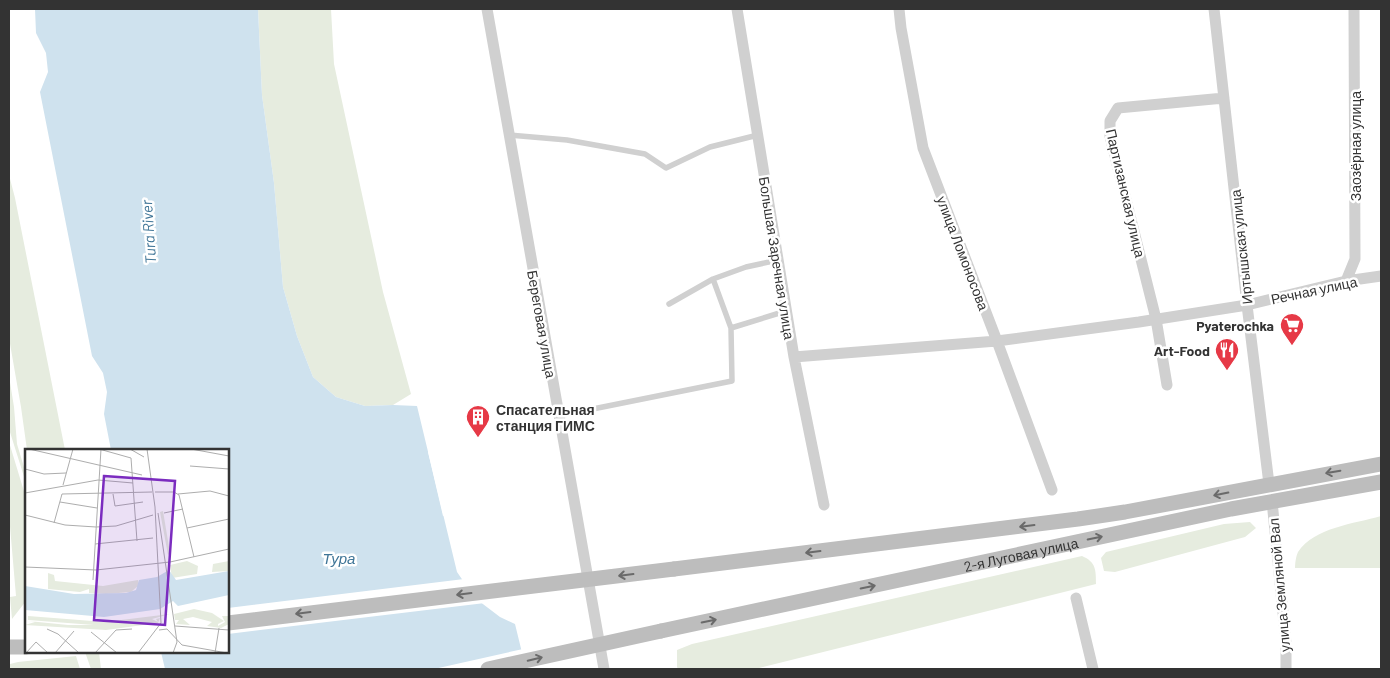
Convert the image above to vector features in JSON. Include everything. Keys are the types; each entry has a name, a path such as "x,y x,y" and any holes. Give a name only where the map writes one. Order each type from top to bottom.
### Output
{"main road":[{"name":"2-я Луговая улица","path":"229,622 1078,519 1125,512 1381,464"},
{"name":"2-я Луговая улица","path":"488,669 1272,501 1381,482"},
{"path":"1269,484 1272,501"}],"street":[{"name":"Береговая улица","path":"486,9 604,669"},
{"name":"Большая Заречная улица","path":"737,9 794,357 824,505"},
{"name":"улица Ломоносова","path":"899,9 923,148 1052,490"},
{"name":"Иртышская улица","path":"1214,9 1269,484"},
{"name":"Заозёрная улица","path":"1346,281 1355,259 1354,9"},
{"name":"Партизанская улица","path":"1167,385 1156,319 1110,136 1110,121 1118,108 1224,98"},
{"name":"Речная улица","path":"794,357 997,341 1156,319 1247,304 1346,281 1381,276"},
{"name":"улица Земляной Вал","path":"1272,501 1286,643 1286,669"},
{"path":"1076,598 1093,669"}],"lane":[{"path":"509,135 567,140 645,154 666,168 710,147 758,135"},
{"path":"669,304 713,279 746,267 778,260"},
{"path":"558,416 732,381 731,328 713,279"},
{"path":"731,328 786,311"}],"shaded area":[{"path":"258,9 331,9 334,64 383,292 411,394 393,405 365,406 336,397 313,377 297,336 283,287 274,183 262,95"},
{"path":"9,175 65,449 27,449 9,338"},
{"path":"9,376 17,444 25,471 25,480 9,429"},
{"path":"9,442 25,495 25,602 12,619 10,597 16,596 9,515"},
{"path":"1381,516 1381,568 1295,568 1298,552 1314,537 1336,528"},
{"path":"1250,522 1256,528 1245,537 1115,572 1104,571 1101,558 1106,552 1224,524"},
{"path":"1082,556 1093,564 1096,584 755,669 678,669 677,667 677,650 692,644"},
{"path":"85,653 99,653 101,669 91,669"},
{"path":"76,656 80,669 9,669 10,664 18,662"}],"water":[{"name":"Тура","path":"35,9 258,9 262,95 274,183 283,287 297,336 313,377 336,397 365,406 417,406 457,572 475,598 500,617 515,624 526,669 165,669 161,653 229,653 229,449 111,449 104,414 107,392 103,373 92,356 40,92 48,72 46,53 36,33"}],"pier":[{"path":"428,452 430,452 446,515 443,516"},
{"path":"464,579 485,603 229,634 229,608"},
{"path":"523,649 528,669 434,669"}],"place":[{"name":"Pyaterochka","path":"1292,346"},
{"name":"Art-Food","path":"1227,371"},
{"name":"Спасательная станция ГИМС","path":"478,438"}],"water label":[{"name":"Tura River","path":"148,232"}]}
